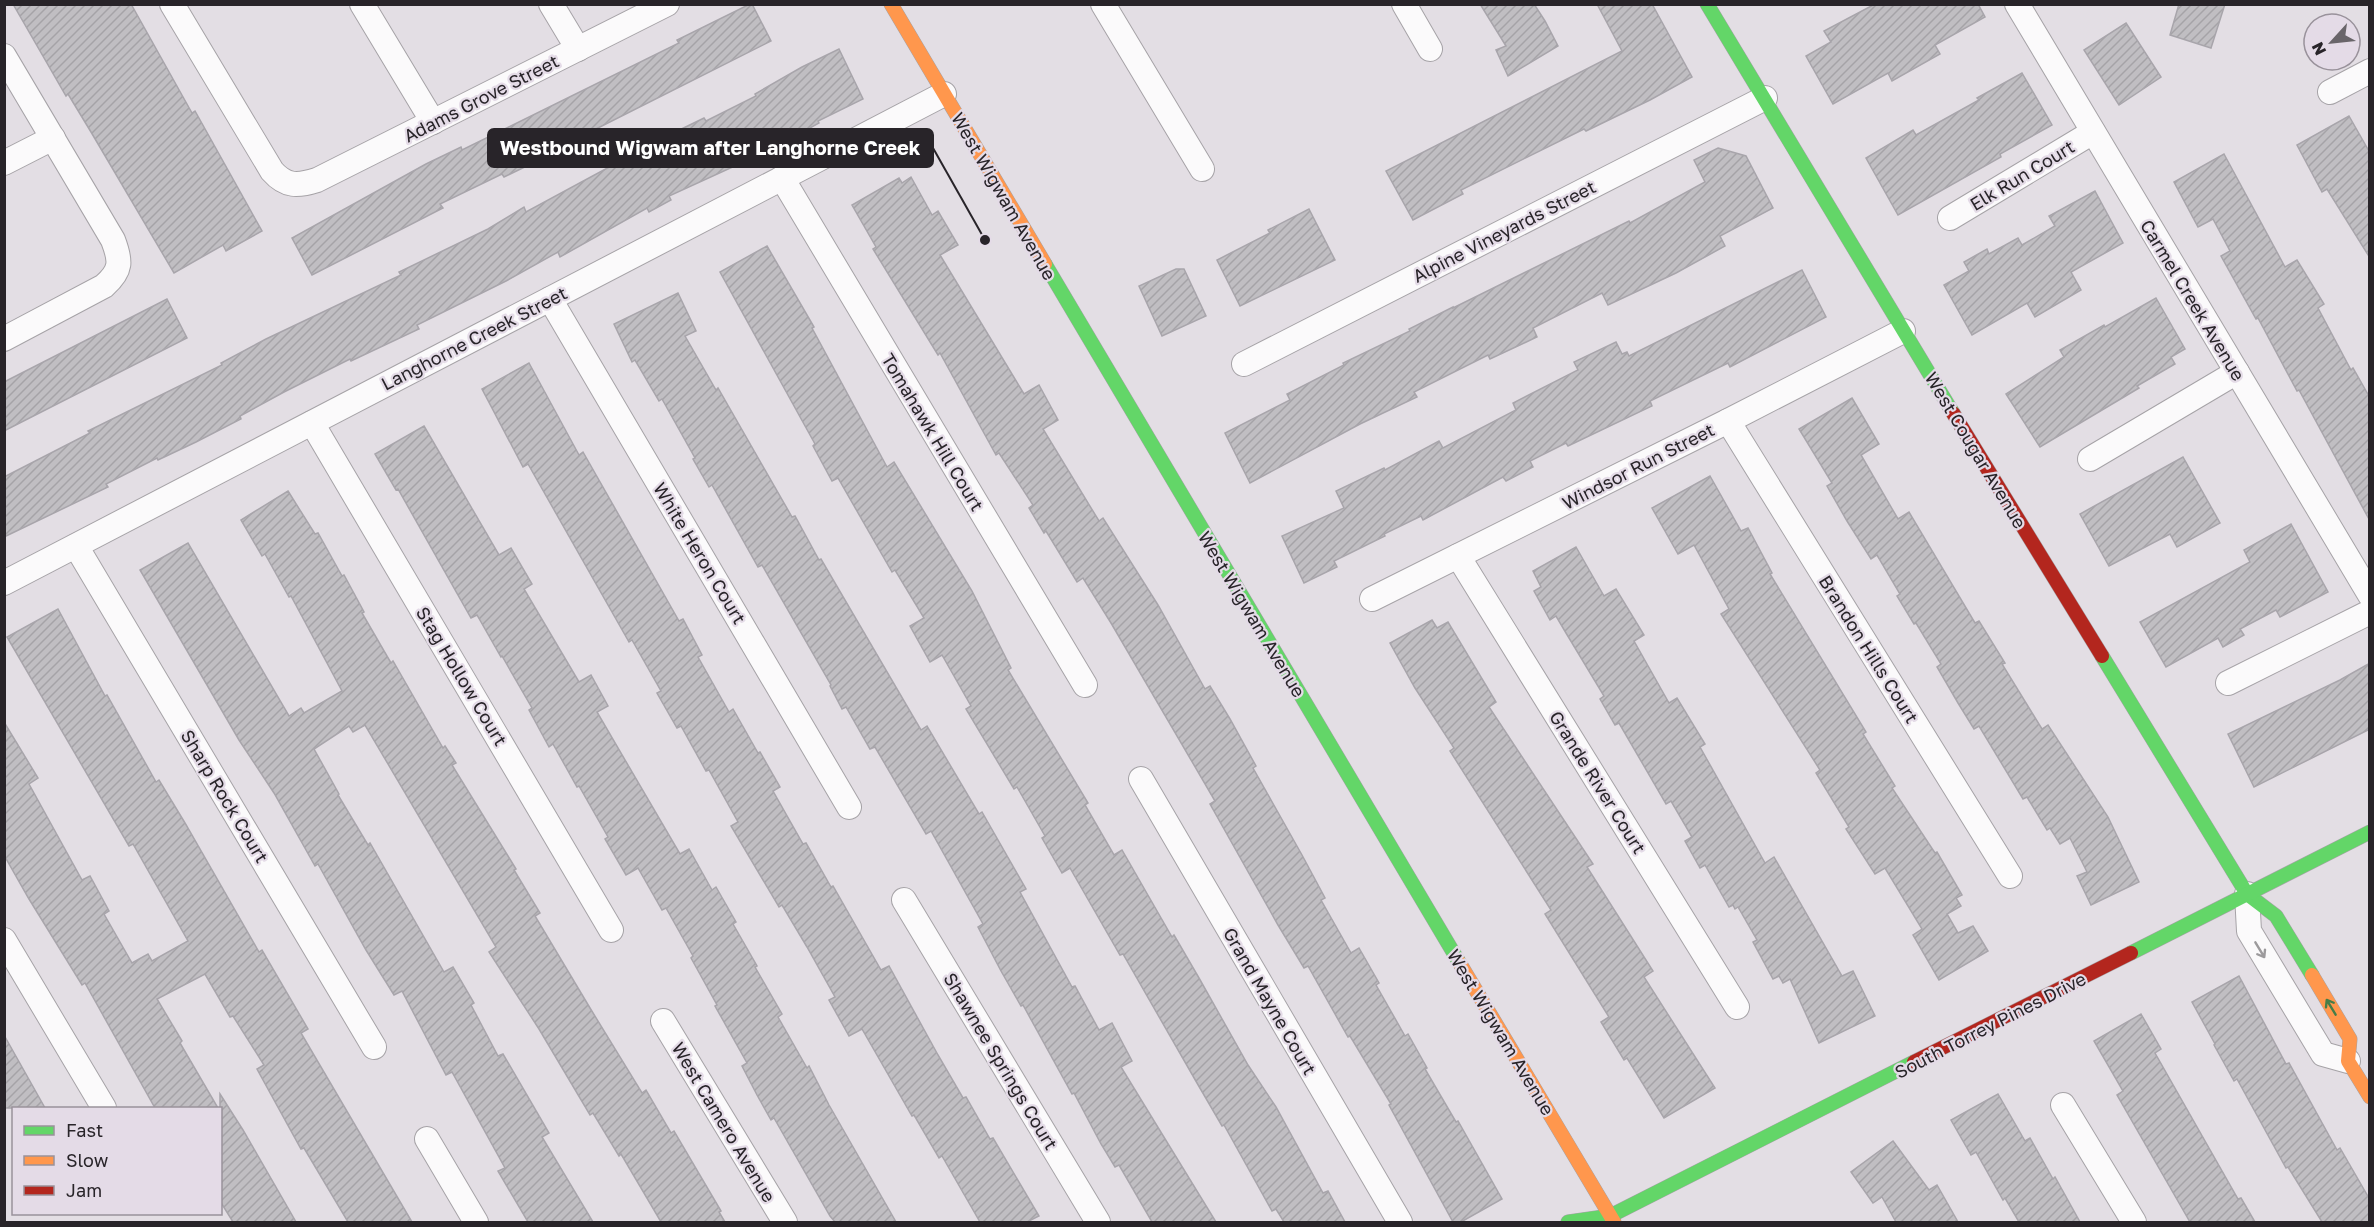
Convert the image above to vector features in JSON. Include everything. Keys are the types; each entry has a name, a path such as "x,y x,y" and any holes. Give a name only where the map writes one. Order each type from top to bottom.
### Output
{"street":[{"name":"Adams Grove Street","path":"172,4 272,171 280,180 292,185 317,180 668,4"},
{"path":"362,4 433,122"},
{"path":"551,4 578,49"},
{"name":"West Wigwam Avenue","path":"891,4 1610,1220"},
{"path":"1103,4 1202,169"},
{"path":"1404,4 1430,49"},
{"name":"West Cougar Avenue","path":"1707,4 1903,331 2247,894 2249,931 2323,1054 2348,1060 2370,1097"},
{"name":"Carmel Creek Avenue","path":"2017,4 2370,595"},
{"path":"4,56 113,240 119,256 118,268 112,279 89,295 4,339"},
{"path":"2330,92 2370,71"},
{"name":"Langhorne Creek Street","path":"4,583 944,94"},
{"name":"Alpine Vineyards Street","path":"1244,364 1765,98"},
{"name":"Elk Run Court","path":"1950,218 2093,132"},
{"path":"4,162 53,138"},
{"name":"Tomahawk Hill Court","path":"782,178 1085,685"},
{"name":"White Heron Court","path":"550,299 849,807"},
{"name":"Windsor Run Street","path":"1372,598 1903,331"},
{"path":"2090,459 2237,372"},
{"name":"Brandon Hills Court","path":"1728,421 2010,876"},
{"name":"Stag Hollow Court","path":"312,423 612,930"},
{"name":"Sharp Rock Court","path":"76,546 374,1047"},
{"name":"Grande River Court","path":"1458,556 1737,1007"},
{"path":"2228,683 2370,612"},
{"name":"Grand Mayne Court","path":"1140,779 1400,1222"},
{"name":"South Torrey Pines Drive","path":"1568,1222 1610,1220 2370,832"},
{"name":"Shawnee Springs Court","path":"904,900 1098,1222"},
{"path":"4,940 103,1107"},
{"name":"West Camero Avenue","path":"663,1021 785,1222"},
{"path":"2062,1105 2134,1222"},
{"path":"427,1139 476,1222"}],"building":[{"path":"13,4 131,4 192,113 195,111 262,231 226,251 223,245 174,273"},
{"path":"750,4 771,41 539,160 504,177 502,174 440,204 443,208 312,275 292,238 426,164 461,147 462,150 679,43 677,40"},
{"path":"1480,4 1534,4 1558,46 1508,76 1496,50 1506,46"},
{"path":"1597,4 1652,4 1692,77 1650,100 1586,131 1584,129 1461,190 1463,194 1413,220 1386,171 1622,51"},
{"path":"1875,4 1978,4 1985,17 1935,45 1940,54 1892,81 1888,73 1833,104 1806,56 1831,42 1824,31"},
{"path":"2179,4 2225,4 2211,48 2170,35"},
{"path":"2126,23 2161,77 2119,105 2084,50"},
{"path":"839,49 863,99 818,121 819,123 774,148 669,196 671,200 649,212 647,208 560,257 558,252 506,281 417,325 419,329 351,361 350,359 284,392 240,416 241,419 158,460 157,458 106,484 108,487 4,537 4,477 90,433 88,431 222,365 221,363 266,339 401,275 399,272 488,229 524,207 526,212 663,138 704,118 706,121 756,96 755,94 802,67"},
{"path":"2022,73 2052,125 2000,154 2001,157 1898,215 1866,158 1913,130 1916,135"},
{"path":"2349,116 2370,153 2370,258 2327,189 2322,192 2297,145"},
{"path":"1718,148 1746,156 1773,208 1720,236 1725,246 1676,273 1608,305 1602,293 1533,328 1537,337 1490,359 1488,355 1414,392 1417,397 1360,424 1250,483 1225,433 1290,400 1287,394 1344,365 1343,363 1629,221 1630,223 1705,182 1694,160"},
{"path":"2224,154 2285,267 2297,260 2324,304 2318,308 2351,370 2353,368 2370,398 2370,521 2299,390 2297,391 2258,318 2256,319 2221,256 2230,251 2213,219 2198,227 2174,182"},
{"path":"911,177 932,215 938,211 958,245 940,255 1024,394 1039,385 1058,420 1043,429 1099,521 1103,518 1158,605 1205,689 1210,686 1230,719 1256,766 1253,768 1325,898 1321,900 1351,953 1359,948 1379,983 1376,985 1405,1036 1408,1034 1427,1068 1425,1069 1456,1122 1458,1121 1502,1199 1461,1222 1453,1222 1389,1105 1391,1104 1350,1036 1348,1037 1308,966 1304,968 1278,925 1210,804 1215,801 1111,623 1083,578 1077,582 1046,531 1044,533 1029,508 1033,505 999,453 996,455 940,353 938,355 873,249 876,247 852,205 899,178 902,183"},
{"path":"2095,191 2123,243 2071,272 2081,290 2035,317 2027,303 1972,335 1944,285 1969,271 1964,262 1987,249 1989,254 2018,238 2022,245 2055,226 2049,216"},
{"path":"1309,209 1335,260 1240,306 1217,260 1270,233 1268,230"},
{"path":"767,246 814,327 812,328 887,467 894,462 972,591 1011,668 1008,670 1088,803 1085,805 1114,855 1122,850 1172,937 1174,935 1248,1065 1276,1107 1323,1193 1328,1191 1345,1222 1284,1222 1276,1209 1272,1211 1224,1125 1222,1126 1123,954 1120,955 1070,868 1062,873 1042,838 1045,836 1017,787 1014,789 966,709 971,706 942,655 930,662 910,626 924,618 895,570 892,572 838,478 832,481 813,446 815,444 720,272"},
{"path":"1176,269 1184,269 1206,316 1162,336 1139,286"},
{"path":"1802,270 1826,317 1730,367 1728,363 1650,401 1652,406 1568,446 1566,443 1530,461 1533,467 1506,481 1503,477 1423,520 1421,516 1384,534 1385,536 1334,561 1337,567 1304,583 1282,536 1344,508 1336,491 1384,468 1385,470 1439,441 1443,448 1516,410 1513,403 1578,370 1574,362 1616,342 1622,354 1627,352 1629,356"},
{"path":"678,293 696,331 685,336 716,390 718,388 792,517 795,516 921,730 927,726 979,814 982,812 1026,889 1020,892 1072,987 1075,986 1099,1030 1112,1023 1132,1061 1121,1067 1216,1222 1152,1222 1119,1165 1115,1167 1101,1144 1074,1093 1072,1094 1023,1005 1021,1006 1001,971 978,927 983,924 931,831 926,834 875,747 870,749 846,707 842,709 831,685 762,565 758,567 712,485 709,487 662,399 659,401 635,360 632,362 614,324"},
{"path":"2156,298 2185,349 2171,357 2175,364 2040,447 2006,394 2064,357 2060,350"},
{"path":"167,299 187,338 4,431 4,382"},
{"path":"529,363 579,455 583,452 679,621 683,619 702,655 698,657 729,712 733,709 780,787 773,791 803,844 806,843 831,887 833,886 881,970 889,966 963,1098 966,1097 990,1139 993,1138 1039,1216 1027,1222 980,1222 942,1156 939,1158 914,1115 912,1116 862,1029 849,1036 829,1000 835,997 807,947 782,905 779,907 731,826 738,822 709,770 706,771 681,726 677,728 657,693 661,691 632,640 629,642 528,464 523,467 482,389"},
{"path":"1852,398 1879,444 1861,455 1898,519 1909,512 1975,623 1979,621 2005,663 2002,664 2042,729 2048,725 2108,817 2139,882 2091,905 2077,876 2087,872 2070,838 2060,844 2050,828 2047,830 2027,797 2023,799 1979,726 1974,729 1958,703 1937,667 1941,664 1897,596 1900,594 1877,555 1871,559 1847,521 1827,486 1832,483 1799,429"},
{"path":"424,426 499,555 511,548 532,584 524,589 579,682 591,675 608,706 597,712 680,854 689,849 712,890 716,887 736,922 733,924 757,966 755,967 782,1014 778,1017 807,1068 809,1066 896,1222 835,1222 830,1216 774,1118 771,1120 757,1095 742,1066 747,1063 715,1006 717,1005 691,958 693,956 666,908 662,910 638,868 626,875 605,839 608,837 579,786 577,787 553,744 549,747 529,710 532,708 502,656 477,615 471,618 398,489 396,490 375,454"},
{"path":"2183,457 2220,523 2177,547 2170,534 2109,566 2080,514"},
{"path":"1710,476 1741,531 1748,528 1772,573 1770,574 1866,732 1863,734 1895,786 1892,788 1935,853 1937,852 1962,895 1956,898 1961,906 1947,914 1958,933 1973,926 1988,951 1939,980 1913,935 1922,929 1885,868 1875,874 1846,829 1849,827 1816,773 1820,770 1721,614 1729,609 1694,545 1678,554 1652,508"},
{"path":"288,491 315,534 318,533 342,576 344,575 364,612 362,613 391,663 393,661 443,748 445,746 456,763 452,765 516,869 514,870 540,913 535,916 642,1093 646,1090 671,1133 674,1131 721,1211 719,1212 725,1222 661,1222 621,1154 619,1156 593,1113 590,1115 539,1029 489,952 496,947 365,725 353,732 349,726 314,749 338,795 368,845 370,843 444,972 453,967 474,1003 471,1005 498,1056 503,1054 549,1133 542,1137 593,1222 528,1222 498,1171 505,1168 452,1072 446,1075 402,991 394,995 318,864 315,866 274,793 239,740 140,570 188,543 289,716 301,708 304,713 342,691 291,596 289,597 265,554 262,556 241,520"},
{"path":"2291,524 2328,592 2280,617 2276,610 2240,629 2244,635 2223,647 2218,638 2166,667 2140,622 2250,562 2244,550"},
{"path":"1576,547 1604,596 1616,589 1644,635 1634,641 1669,703 1677,698 1705,744 1700,747 1765,863 1774,857 1842,976 1853,971 1875,1016 1819,1043 1790,979 1783,983 1779,976 1773,979 1753,942 1757,940 1738,907 1735,909 1733,905 1729,907 1705,865 1700,868 1685,841 1692,837 1671,801 1666,804 1619,723 1615,725 1600,699 1604,696 1556,616 1550,620 1534,591 1541,587 1533,571"},
{"path":"58,609 105,696 107,695 156,782 159,780 259,952 262,950 308,1029 301,1033 412,1222 348,1222 304,1148 301,1149 257,1069 264,1065 233,1016 230,1017 205,974 157,999 217,1107 154,1107 85,983 82,985 4,855 4,722 38,778 29,784 82,880 90,876 109,911 104,914 132,963 148,954 152,961 188,941 133,844 129,846 7,637"},
{"path":"1432,620 1437,628 1448,622 1496,702 1489,707 1593,864 1587,867 1653,971 1644,977 1715,1088 1664,1118 1627,1058 1624,1060 1601,1022 1609,1017 1545,914 1551,910 1450,751 1454,748 1415,688 1390,643"},
{"path":"2370,663 2370,729 2254,787 2228,734"},
{"path":"2239,976 2286,1064 2289,1063 2337,1150 2340,1148 2370,1200 2370,1222 2322,1222 2288,1167 2286,1168 2237,1079 2234,1081 2214,1045 2192,1002"},
{"path":"2141,1014 2161,1049 2155,1053 2238,1199 2241,1198 2255,1222 2190,1222 2117,1095 2123,1091 2094,1041"},
{"path":"4,1035 44,1107 4,1108"},
{"path":"220,1094 296,1222 233,1222 222,1204 222,1107 220,1107"},
{"path":"1998,1094 2025,1141 2030,1138 2053,1179 2055,1177 2080,1222 2019,1222 2005,1198 2003,1200 1976,1152 1971,1155 1951,1120"},
{"path":"1893,1141 1929,1190 1937,1185 1958,1222 1896,1222 1882,1197 1873,1203 1851,1172"}],"traffic: fast":[{"path":"1707,4 1953,413"},
{"path":"1045,264 1459,962"},
{"path":"2102,656 2247,894 2276,916 2312,975"},
{"path":"2131,953 2370,832"},
{"path":"1568,1222 1610,1216 1914,1062"}],"traffic: slow":[{"path":"891,4 1045,264"},
{"path":"1459,962 1614,1222"},
{"path":"2312,975 2350,1039 2348,1061 2370,1097"}],"traffic: jam":[{"path":"1953,413 2102,656"},
{"path":"1914,1062 2131,953"}],"place":[{"name":"Westbound Wigwam after Langhorne Creek","path":"985,240"}]}
